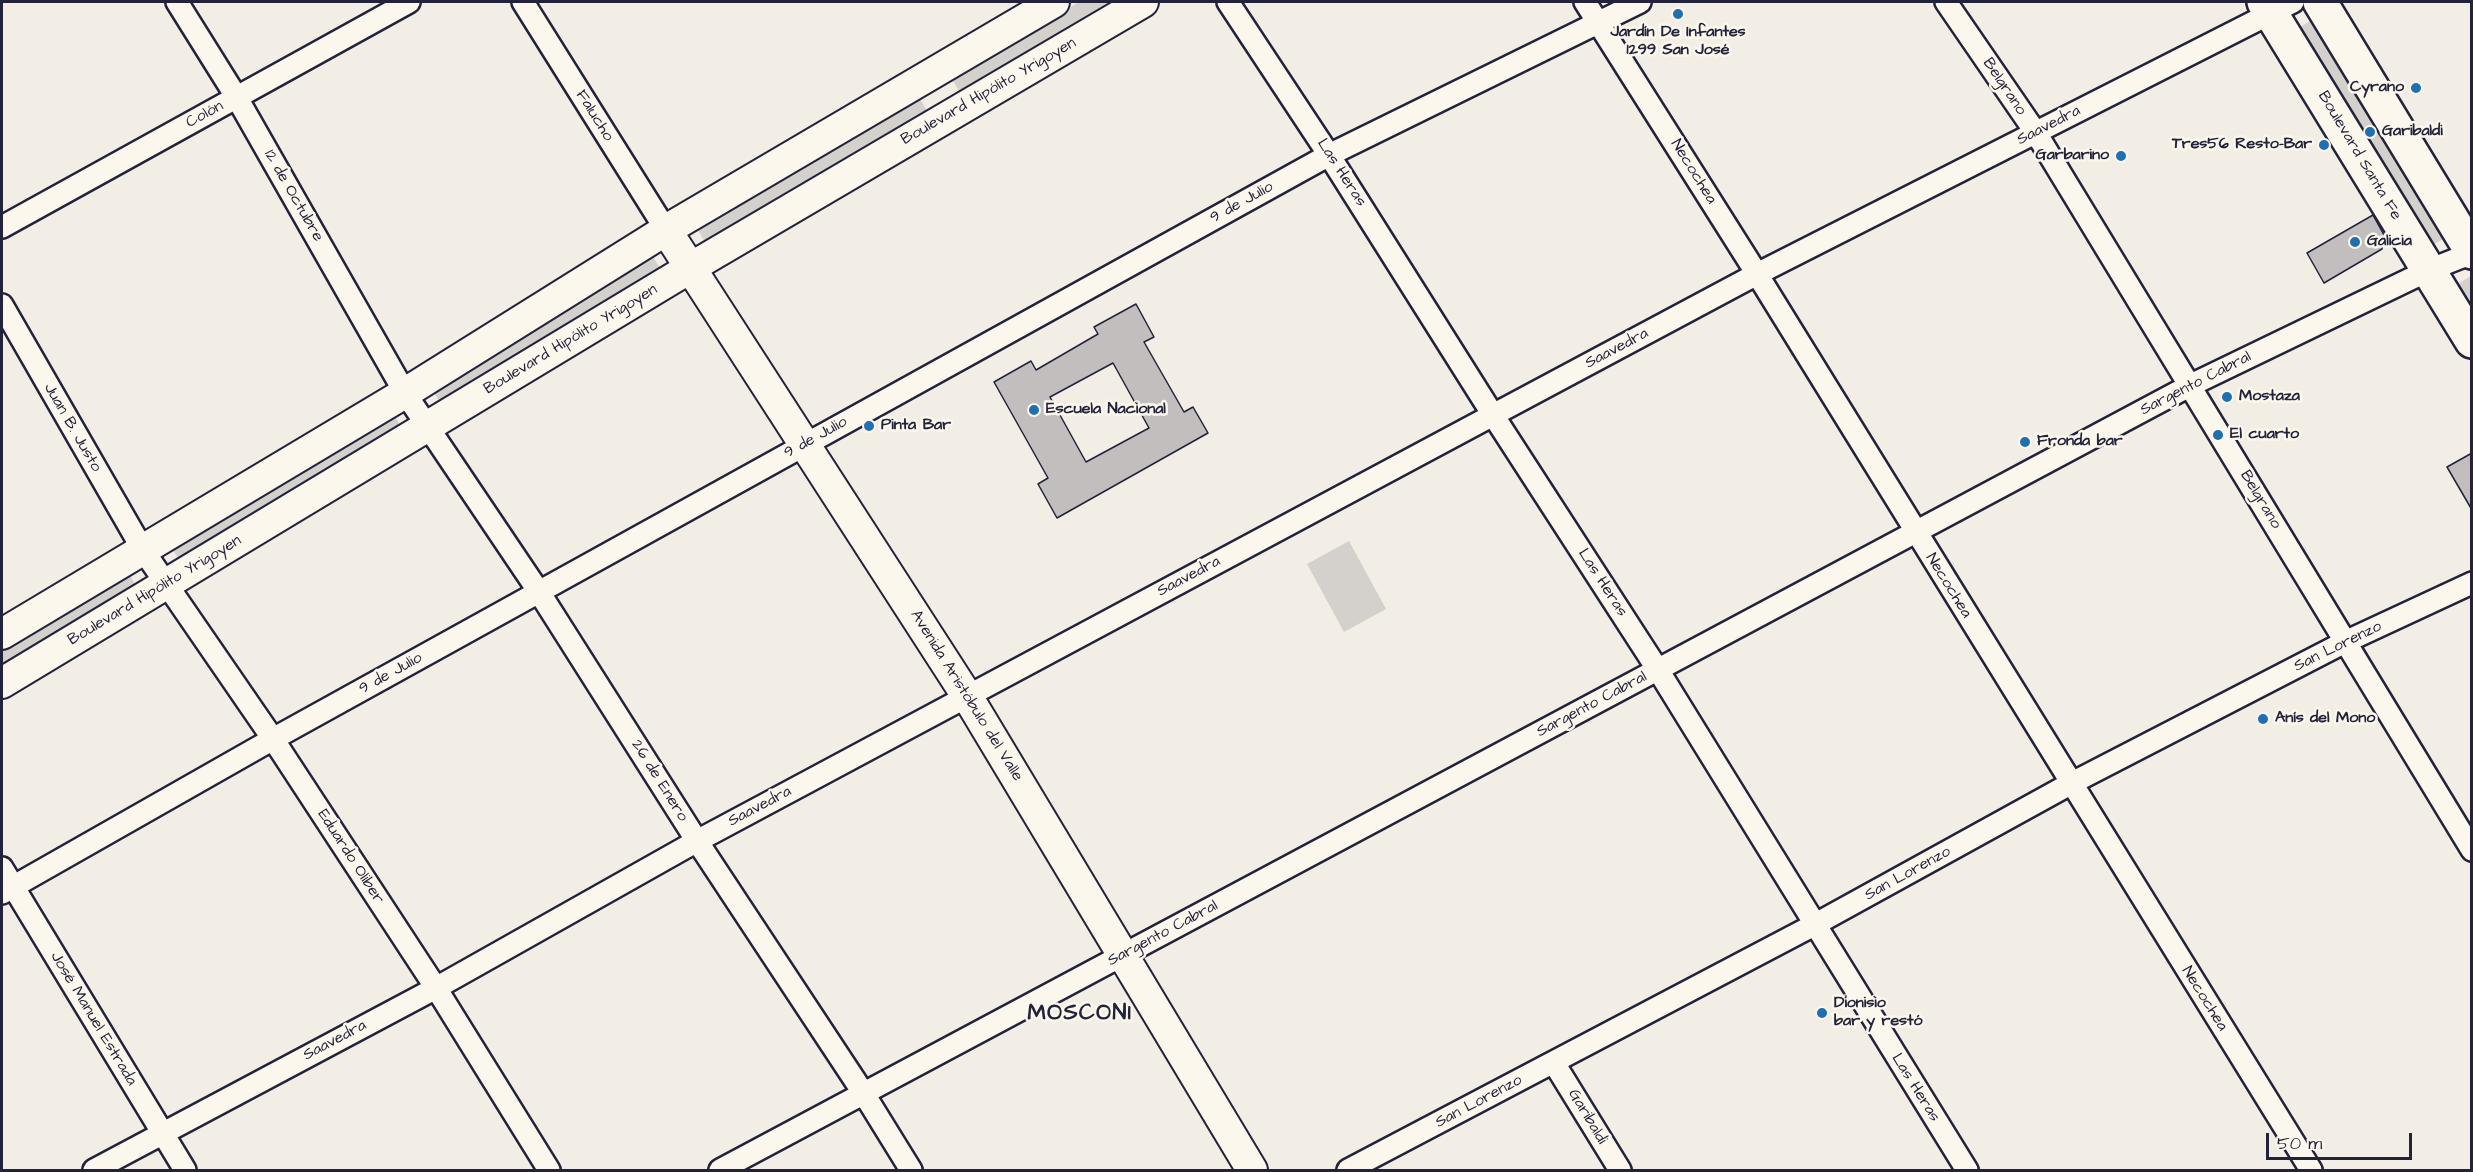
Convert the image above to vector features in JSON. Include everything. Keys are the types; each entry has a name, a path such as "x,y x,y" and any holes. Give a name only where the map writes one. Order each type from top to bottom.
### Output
{"main road":[{"path":"2,634 405,393 666,230 1054,2"},
{"name":"Boulevard Hipólito Yrigoyen","path":"2,683 690,268 1143,2"},
{"path":"2319,2 2472,252"},
{"name":"Boulevard Santa Fe","path":"2276,5 2472,341"},
{"path":"927,76 951,115"},
{"name":"Avenida Aristóbulo del Valle","path":"666,230 967,696 1252,1170"}],"street":[{"name":"12 de Octubre","path":"177,2 237,98 405,393"},
{"name":"Colón","path":"2,227 409,2"},
{"name":"Falucho","path":"523,2 666,230"},
{"name":"Las Heras","path":"1228,2 1329,155 1493,415 1658,669 1966,1170"},
{"name":"Necochea","path":"1585,2 1757,274 2070,784 2311,1170"},
{"name":"9 de Julio","path":"8,890 273,739 1329,155 1640,2"},
{"name":"Belgrano","path":"1946,2 2036,133 2472,849"},
{"name":"Saavedra","path":"94,1170 435,988 697,841 1757,274 2036,133 2276,5"},
{"name":"Sargento Cabral","path":"720,1170 2191,385 2429,270 2472,252"},
{"name":"Juan B. Justo","path":"2,305 143,550"},
{"name":"26 de Enero","path":"405,393 539,592 697,841 864,1094 911,1170"},
{"name":"Eduardo Oliber","path":"143,550 273,739 435,988 549,1170"},
{"name":"San Lorenzo","path":"1348,1170 1815,925 2070,784 2345,642 2472,583"},
{"name":"José Manuel Estrada","path":"2,868 8,890 185,1170"},
{"name":"Garibaldi","path":"1554,1063 1620,1170"}],"shaded area":[{"path":"1079,2 1110,2 960,92 951,78"},
{"path":"2315,18 2448,236 2428,248 2295,30"},
{"path":"919,97 927,111 706,244 698,230"},
{"path":"653,257 662,271 441,404 432,390"},
{"path":"2471,276 2471,318 2453,287"},
{"path":"394,415 402,428 180,562 172,548"},
{"path":"1349,541 1386,609 1344,632 1307,564"},
{"path":"128,572 138,590 2,673 2,649"}],"building":[{"name":"Galicia","path":"2373,215 2384,235 2382,249 2324,283 2307,253"},
{"name":"Escuela Nacional","path":"1136,304 1154,337 1144,342 1184,412 1193,407 1208,433 1057,518 1038,484 1048,478 994,382 1031,361 1036,370 1098,334 1094,327","holes":["1113,363 1149,428 1086,462 1050,397"]},
{"path":"2472,453 2472,510 2447,467"}],"place":[{"name":"Jardín De Infantes 1299 San José","path":"1678,14"},
{"name":"Cyrano","path":"2416,88"},
{"name":"Garibaldi","path":"2370,132"},
{"name":"Tres56 Resto-Bar","path":"2324,145"},
{"name":"Garbarino","path":"2121,156"},
{"name":"Galicia","path":"2355,242"},
{"name":"Mostaza","path":"2227,397"},
{"name":"Escuela Nacional","path":"1034,410"},
{"name":"Pinta Bar","path":"869,426"},
{"name":"El cuarto","path":"2218,435"},
{"name":"Fronda bar","path":"2025,442"},
{"name":"Anís del Mono","path":"2263,719"},
{"name":"Dionisio bar y restó","path":"1822,1013"}],"district":[{"name":"MOSCONI","path":"1080,1014"}]}
